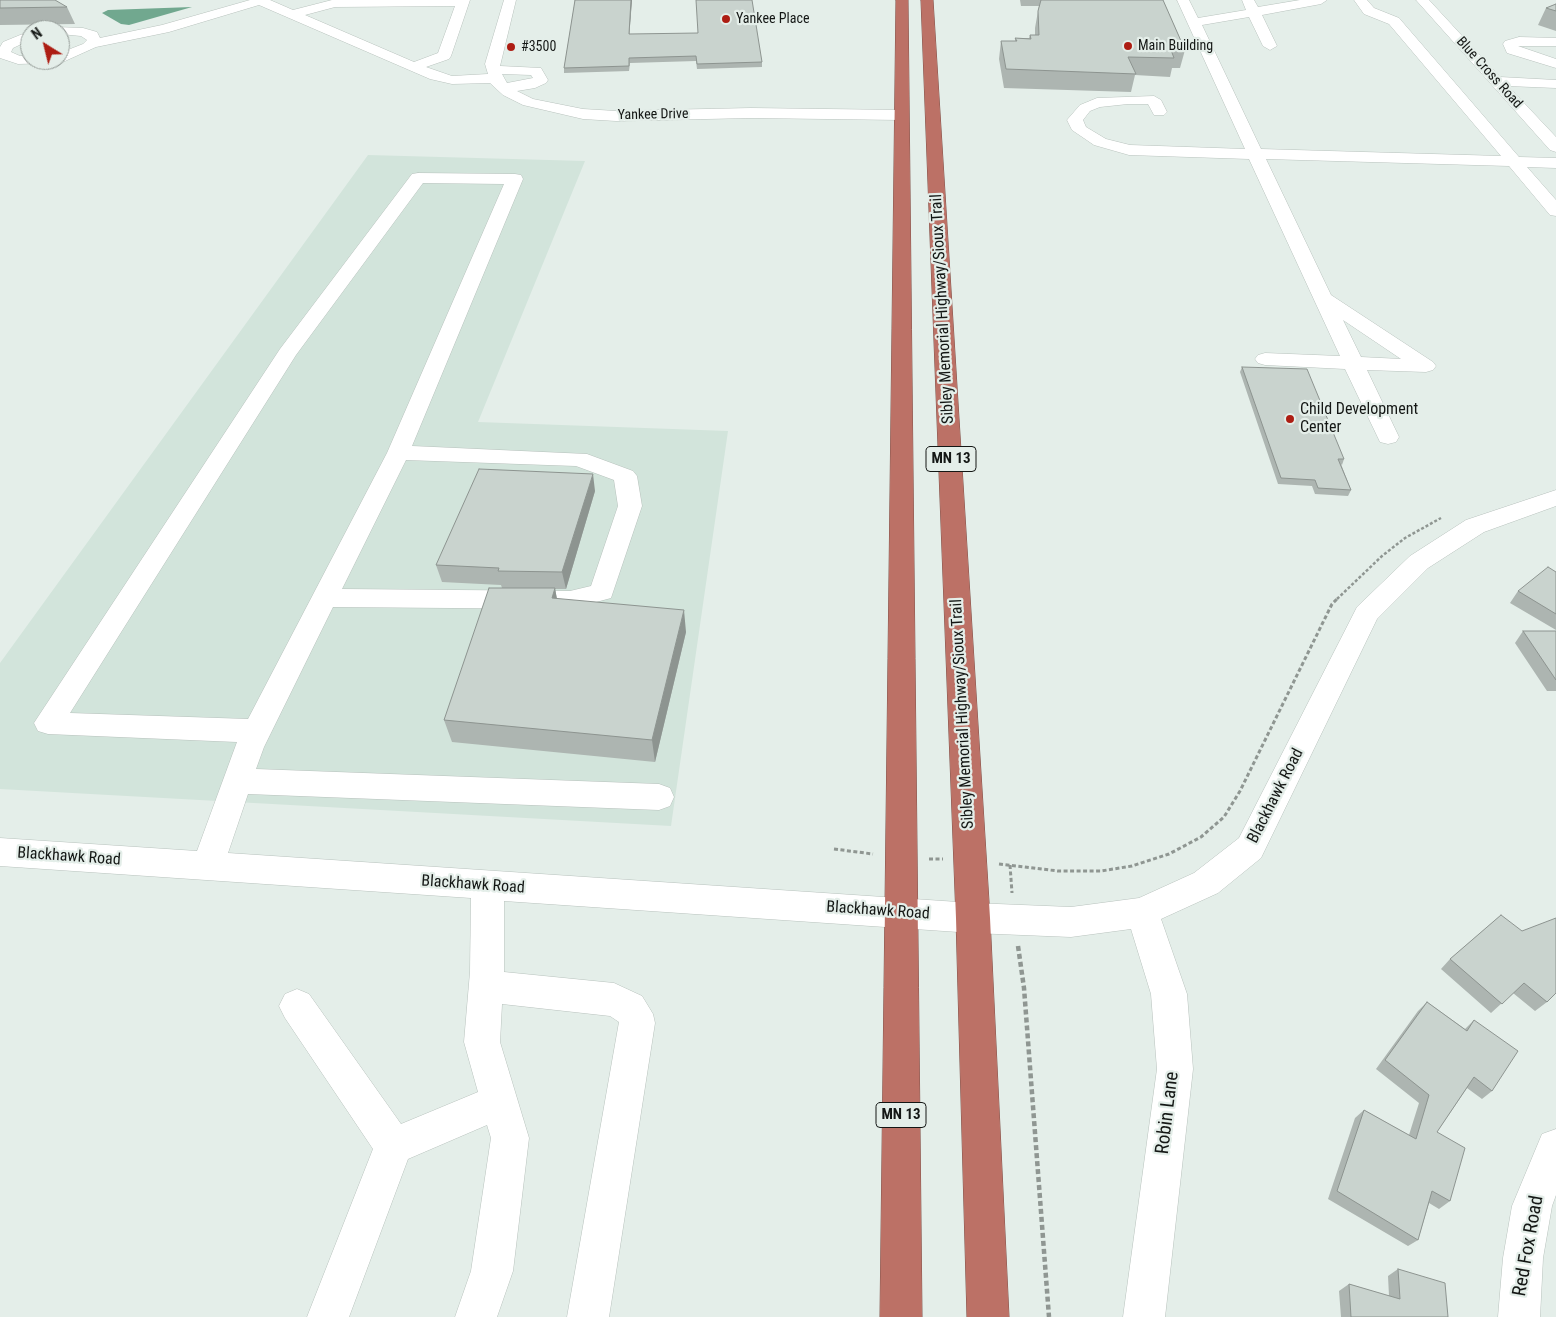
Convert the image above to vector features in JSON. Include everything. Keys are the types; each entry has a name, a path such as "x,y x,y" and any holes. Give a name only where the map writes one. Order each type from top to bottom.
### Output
{"highway":[{"name":"MN 13","path":"900,1317 902,0"},
{"name":"Sibley Memorial Highway/Sioux Trail","path":"927,0 973,918"},
{"name":"MN 13","path":"973,918 988,1317"}],"street":[{"path":"70,55 91,44 164,29 262,1 413,67 452,80 498,79 492,64 510,0"},
{"path":"1320,0 1250,3 1188,12 1388,437"},
{"path":"1360,0 1369,11 1394,21 1556,212"},
{"name":"Blue Cross Road","path":"1422,0 1556,147"},
{"path":"291,14 335,3 464,1 444,56 413,67"},
{"path":"1250,3 1270,46"},
{"path":"70,31 92,35 94,41 91,44"},
{"path":"20,39 8,44 3,54 20,60"},
{"path":"1554,72 1512,50 1510,44 1519,41 1556,42"},
{"path":"1483,67 1554,72"},
{"path":"1496,81 1554,72"},
{"name":"Yankee Drive","path":"498,79 528,102 583,114 901,115"},
{"path":"1159,112 1154,100 1128,100 1097,103 1085,108 1075,120 1080,130 1100,142 1129,150 1556,163"},
{"path":"1242,126 1269,141 1314,155"},
{"path":"206,867 257,731 398,453 515,179 418,178 287,353 48,722 257,731"},
{"path":"1265,359 1426,366 1323,298"},
{"path":"324,598 570,600 602,592 630,506 625,476 579,459 398,453"},
{"name":"Blackhawk Road","path":"0,852 973,918 1071,922 1142,912 1206,883 1250,848 1366,614 1419,562 1475,526 1556,498"},
{"path":"237,781 659,798"},
{"path":"476,1317 492,1271 510,1138 482,1042 486,986 488,886"},
{"name":"Robin Lane","path":"1142,912 1169,994 1175,1069 1144,1317"},
{"path":"486,986 614,1000 630,1008 635,1014 637,1023 588,1317"},
{"path":"297,1006 394,1146"},
{"path":"328,1317 394,1146 500,1101"},
{"name":"Red Fox Road","path":"1519,1317 1523,1258 1532,1206 1556,1148"}],"path":[{"path":"834,849 902,858 970,860 1058,871 1101,871 1132,866 1169,854 1201,836 1224,817 1240,791 1332,604 1354,580 1405,538 1450,514"},
{"path":"1010,865 1024,988 1049,1317"}],"shaded area":[{"path":"192,7 129,25 121,24 102,13 108,10"},
{"path":"368,155 585,161 478,422 728,431 671,826 0,789 0,663"}],"building":[{"path":"0,0 55,0 67,7 0,8"},
{"name":"Yankee Place","path":"575,0 631,0 629,34 698,33 696,0 752,0 762,62 697,64 696,56 629,58 629,66 564,68"},
{"name":"Main Building","path":"1041,0 1163,0 1185,50 1171,50 1174,58 1128,57 1136,74 1006,69 1001,41 1017,41 1015,38 1031,39 1030,35 1039,35 1038,11"},
{"path":"1556,4 1556,11 1546,8"},
{"name":"Child Development Center","path":"1242,367 1307,369 1344,459 1338,459 1351,490 1318,488 1315,480 1281,478"},
{"path":"479,469 593,474 562,572 498,571 499,568 436,565"},
{"path":"1548,567 1556,572 1556,614 1518,591"},
{"path":"489,588 555,588 552,598 684,610 652,740 444,720"},
{"path":"1523,631 1556,631 1556,680"},
{"path":"1501,915 1522,931 1556,918 1556,993 1547,1002 1524,983 1502,1004 1450,959"},
{"path":"1427,1002 1467,1031 1474,1020 1518,1051 1492,1091 1474,1077 1437,1132 1465,1148 1450,1201 1432,1191 1418,1240 1337,1191 1364,1110 1416,1139 1429,1095 1385,1060"},
{"path":"1398,1269 1445,1283 1448,1317 1351,1317 1349,1284 1400,1299"}],"place":[{"name":"Yankee Place","path":"726,19"},
{"name":"Main Building","path":"1128,46"},
{"name":"#3500","path":"511,47"},
{"name":"Child Development Center","path":"1290,419"}]}
